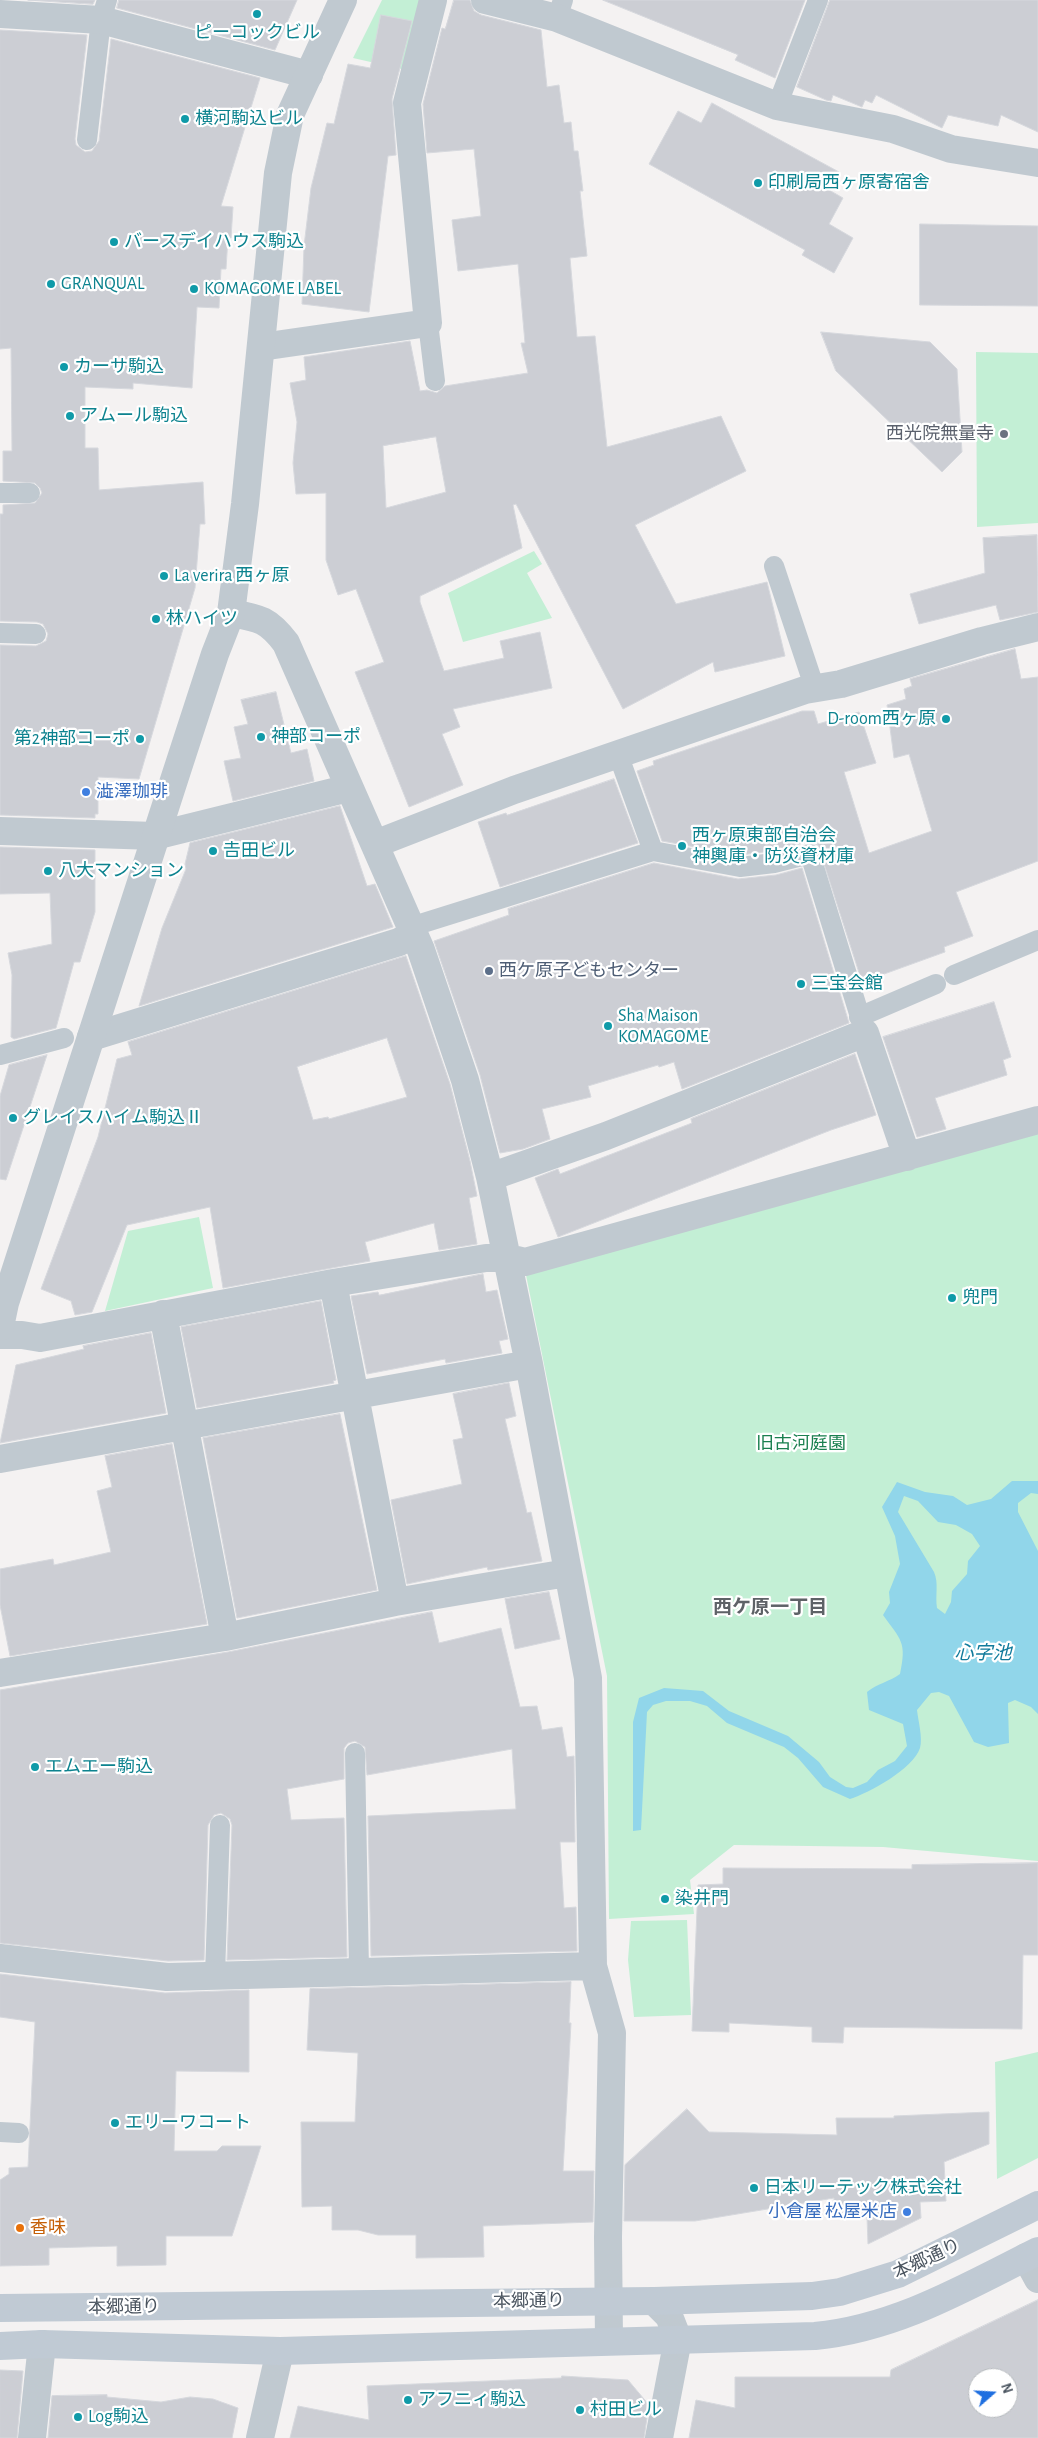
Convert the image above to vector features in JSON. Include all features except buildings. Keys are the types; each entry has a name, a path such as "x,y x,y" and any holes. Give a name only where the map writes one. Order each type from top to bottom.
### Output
{"main road":[{"name":"本郷通り","path":"0,2308 607,2300 654,2301 812,2296 840,2292 898,2274 1038,2205"},
{"path":"0,2346 42,2344 280,2351 816,2336 843,2333 873,2326 1034,2262"}],"street":[{"path":"2,1310 155,836 215,654 231,613 245,504 278,173 290,115 343,0"},
{"path":"260,346 428,323 408,103 433,0"},
{"path":"485,0 560,9 777,106 893,129 951,150 1038,163"},
{"path":"0,14 104,10 309,74"},
{"path":"231,613 260,618 278,632 286,642 421,950 465,1080 490,1177 508,1258 588,1678 593,1966 612,2033 607,2300 608,2341"},
{"path":"375,844 514,790 805,690 856,679 1038,627"},
{"path":"0,831 155,836 349,788"},
{"path":"91,1037 399,942 413,934"},
{"path":"490,1177 606,1136 862,1025 907,1157"},
{"path":"0,1335 22,1334 40,1338 333,1283 486,1258 508,1258 525,1262 1038,1120"},
{"path":"333,1283 395,1602"},
{"path":"163,1314 225,1636"},
{"path":"0,1459 354,1397 529,1364"},
{"path":"0,1673 225,1636 395,1602 567,1573"},
{"path":"0,1958 167,1977 359,1970 593,1966"},
{"path":"654,2301 669,2316 678,2339 659,2438"},
{"path":"32,2438 42,2344"},
{"path":"260,2438 280,2351"}],"lane":[{"path":"777,106 818,0"},
{"path":"87,140 104,10"},
{"path":"428,323 435,381"},
{"path":"0,493 30,493"},
{"path":"774,566 815,689"},
{"path":"0,633 36,634"},
{"path":"618,754 652,851"},
{"path":"413,934 420,924 652,851 740,867 774,864 810,854 862,1025 936,984"},
{"path":"954,975 1038,940"},
{"path":"0,1055 64,1038"},
{"path":"355,1753 359,1970"},
{"path":"215,1976 220,1825"}],"green space":[{"path":"382,0 423,0 406,70 353,58"},
{"name":"西光院無量寺","path":"976,352 1038,353 1038,523 977,527"},
{"path":"534,551 542,564 527,573 552,618 463,642 448,593"},
{"name":"旧古河庭園","path":"1038,1129 1038,1861 883,1847 734,1845 690,1880 694,1914 609,1919 607,1676 525,1270"},
{"path":"199,1217 213,1288 105,1311 128,1231"},
{"path":"687,1920 691,2015 634,2017 628,1960 631,1921"},
{"path":"1038,2052 1038,2158 997,2179 995,2062"}],"water":[{"name":"心字池","path":"1012,1481 1038,1481 1038,1494 1031,1493 1018,1503 1018,1512 1038,1551 1038,1714 1031,1707 1015,1700 1008,1703 1009,1743 988,1747 974,1742 949,1696 939,1692 931,1693 917,1710 921,1739 920,1748 916,1756 890,1779 850,1799 823,1787 798,1758 784,1747 727,1723 707,1706 690,1701 666,1701 653,1705 647,1712 641,1830 633,1831 633,1722 639,1698 664,1688 703,1691 729,1711 788,1736 819,1762 830,1777 846,1787 853,1788 867,1782 878,1770 895,1761 907,1746 903,1724 869,1710 867,1692 900,1674 903,1655 898,1636 883,1615 890,1603 889,1592 900,1564 895,1536 882,1507 897,1482 925,1492 953,1496 967,1505 991,1499","holes":["904,1496 918,1501 938,1522 956,1525 972,1534 980,1546 968,1561 967,1574 952,1591 951,1602 945,1614 937,1608 934,1572 898,1512"]}],"place":[{"name":"ピーコックビル","path":"257,14"},
{"name":"横河駒込ビル","path":"185,119"},
{"name":"印刷局西ヶ原寄宿舎","path":"758,183"},
{"name":"バースデイハウス駒込","path":"114,242"},
{"name":"GRANQUAL","path":"51,284"},
{"name":"KOMAGOME LABEL","path":"194,289"},
{"name":"カーサ駒込","path":"64,367"},
{"name":"アムール駒込","path":"70,416"},
{"name":"西光院無量寺","path":"1004,434"},
{"name":"La verira 西ヶ原","path":"164,576"},
{"name":"林ハイツ","path":"156,619"},
{"name":"D-room西ヶ原","path":"946,719"},
{"name":"神部コーポ","path":"261,737"},
{"name":"第2神部コーポ","path":"140,739"},
{"name":"澁澤珈琲","path":"86,792"},
{"name":"西ヶ原東部自治会 神輿庫・防災資材庫","path":"682,846"},
{"name":"𠮷田ビル","path":"213,851"},
{"name":"八大マンション","path":"48,871"},
{"name":"西ケ原子どもセンター","path":"489,971"},
{"name":"三宝会館","path":"801,984"},
{"name":"Sha Maison KOMAGOME","path":"608,1026"},
{"name":"グレイスハイム駒込Ⅱ","path":"13,1118"},
{"name":"兜門","path":"952,1298"},
{"name":"エムエー駒込","path":"35,1767"},
{"name":"染井門","path":"665,1899"},
{"name":"エリーワコート","path":"115,2123"},
{"name":"日本リーテック株式会社","path":"754,2188"},
{"name":"小倉屋 松屋米店","path":"907,2212"},
{"name":"香味","path":"20,2228"},
{"name":"アフニィ駒込","path":"408,2400"},
{"name":"村田ビル","path":"580,2410"},
{"name":"Log駒込","path":"78,2417"}],"district":[{"name":"西ケ原一丁目","path":"770,1607"}]}
